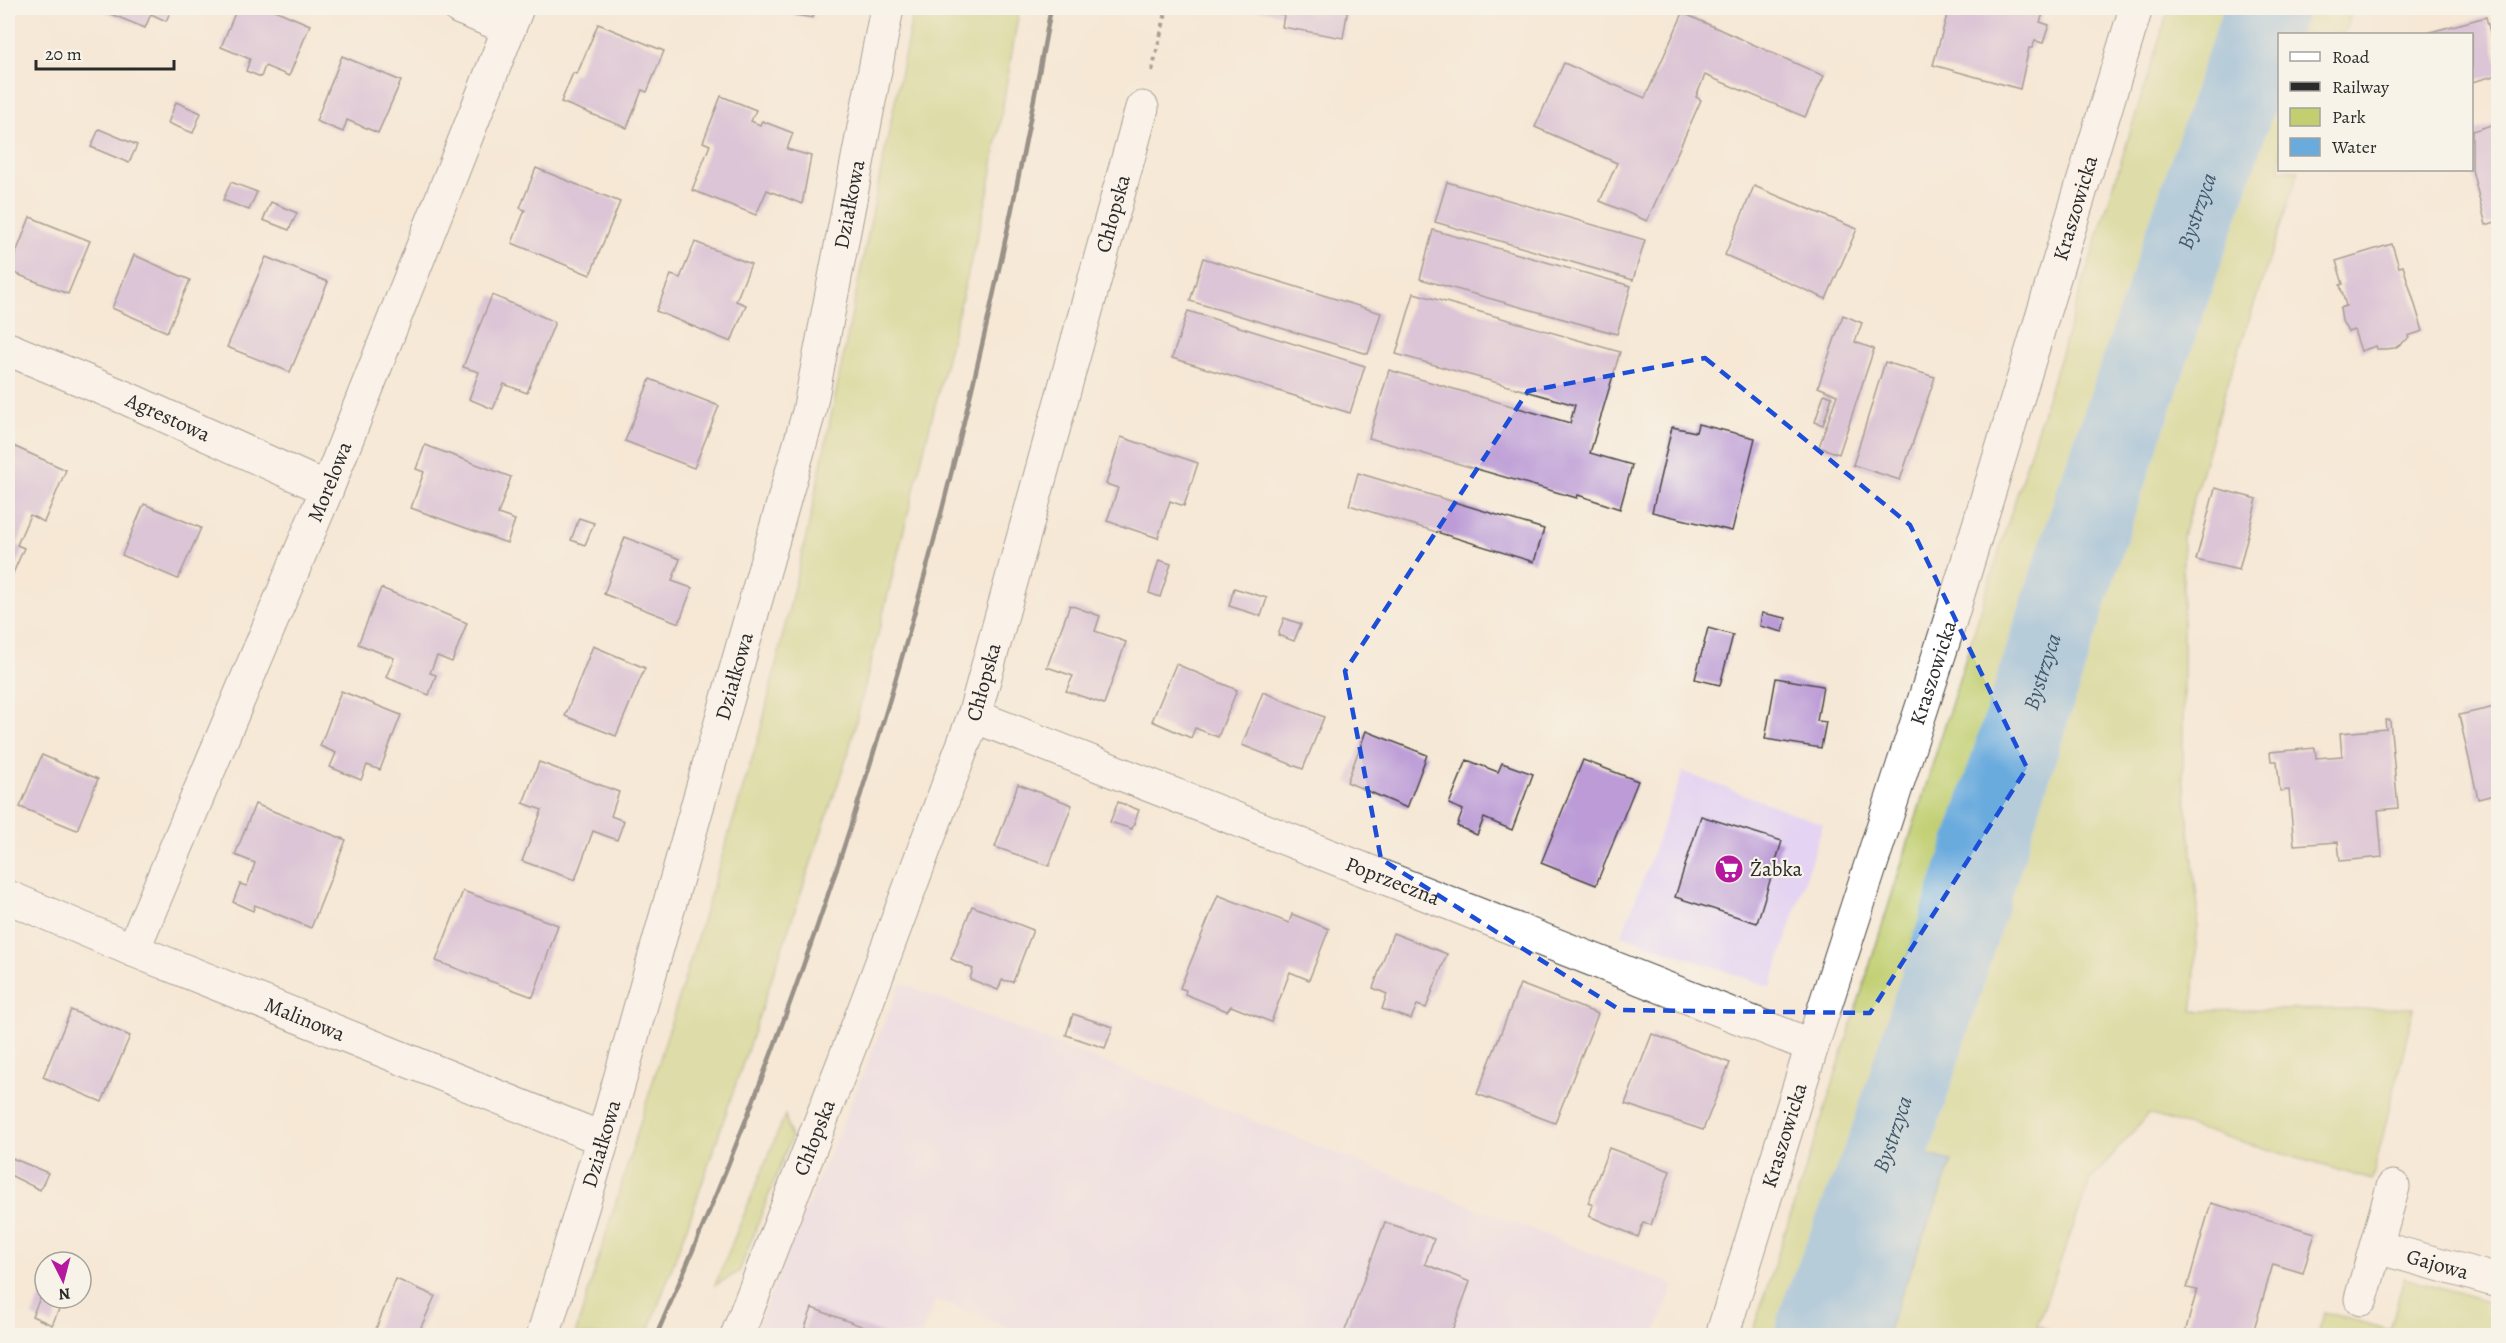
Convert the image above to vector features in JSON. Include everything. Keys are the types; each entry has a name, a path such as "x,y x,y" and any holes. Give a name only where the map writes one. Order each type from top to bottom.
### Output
{"street":[{"path":"460,8 513,18"},
{"name":"Działkowa","path":"543,1335 603,1139 809,412 887,8"},
{"name":"Kraszowicka","path":"1722,1335 1812,1046 1948,627 2136,8"},
{"name":"Morelowa","path":"133,950 327,489 513,18"},
{"name":"Chłopska","path":"737,1335 860,1021 974,716 1142,108"},
{"name":"Agrestowa","path":"8,349 126,398 327,489"},
{"name":"Poprzeczna","path":"974,716 1812,1046"},
{"name":"Malinowa","path":"8,897 133,950 603,1139"},
{"path":"2361,1299 2393,1186"},
{"name":"Gajowa","path":"2377,1247 2499,1281"}],"path":[{"path":"1142,108 1167,8"}],"highlighted area":[{"path":"1705,358 1910,525 2027,768 1870,1013 1620,1010 1381,859 1345,671 1528,391"}],"shaded area":[{"path":"1683,772 1823,824 1771,987 1622,935"},
{"path":"901,983 1674,1285 1655,1335 1027,1335 936,1300 921,1335 753,1336"}],"green space":[{"path":"914,8 1018,8 1019,11 988,193 848,754 694,1207 647,1336 575,1335 760,733 811,515"},
{"path":"2169,8 2353,8 2344,33 2278,33 2278,171 2299,171 2224,395 2183,536 2183,775 2198,906 2193,1011 2414,1008 2372,1180 2148,1114 2090,1181 2037,1325 2060,1335 1886,1335 1952,1161 1811,1275 1786,1335 1751,1336 1812,1150"},
{"path":"785,1115 791,1138 739,1272 715,1285"},
{"path":"2404,1278 2498,1305 2498,1335 2318,1335 2324,1312 2390,1330"}],"water":[{"path":"1858,1137 1952,1161 1886,1335 1786,1335 1811,1275"}],"building":[{"path":"96,8 172,8 166,21 151,14 145,28"},
{"path":"237,8 270,8 310,25 289,76 265,66 261,77 246,71 250,59 221,47"},
{"path":"751,8 815,8 813,18"},
{"path":"1251,8 1348,8 1343,38 1282,27 1284,15"},
{"path":"1949,8 2039,8 2038,13 2043,14 2040,22 2049,25 2043,43 2035,41 2032,48 2029,48 2020,89 1933,65"},
{"path":"1683,13 1824,76 1805,117 1705,75 1696,97 1701,100 1647,221 1600,201 1617,163 1535,127 1564,63 1645,98"},
{"path":"2486,17 2498,63 2498,75 2473,82 2473,33 2427,33"},
{"path":"598,24 664,51 647,92 642,90 627,128 561,102 573,73 577,74"},
{"path":"342,56 401,81 378,133 347,120 343,132 316,121"},
{"path":"721,96 756,110 751,121 760,125 762,121 793,133 787,149 811,156 802,204 767,190 756,215 692,190 710,145 703,142"},
{"path":"176,102 201,113 193,133 168,123"},
{"path":"2498,123 2498,221 2486,225 2472,171 2473,131"},
{"path":"99,129 137,145 129,163 91,147"},
{"path":"536,168 620,202 590,275 512,243 525,210 520,208"},
{"path":"231,182 257,192 249,210 223,200"},
{"path":"1447,182 1645,240 1633,280 1435,222"},
{"path":"1754,186 1857,229 1826,299 1725,255"},
{"path":"271,202 297,213 289,230 263,220"},
{"path":"30,217 90,241 68,294 9,271"},
{"path":"1433,230 1631,286 1617,334 1420,279"},
{"path":"695,242 751,264 736,301 746,305 731,342 656,311 671,275 680,278"},
{"path":"2392,244 2399,267 2403,266 2423,331 2408,336 2409,338 2395,348 2377,349 2376,346 2361,351 2354,330 2348,332 2342,321 2340,308 2346,306 2340,285 2343,284 2336,261"},
{"path":"134,255 190,280 167,332 112,308"},
{"path":"266,257 328,282 290,372 227,347"},
{"path":"1203,258 1381,313 1368,354 1190,301"},
{"path":"1414,293 1620,352 1590,453 1632,465 1620,509 1578,495 1577,498 1369,438 1389,370 1570,423 1575,405 1396,354"},
{"path":"492,295 555,322 527,393 504,384 493,409 469,399 479,372 463,367"},
{"path":"1188,311 1365,366 1350,413 1172,358"},
{"path":"1843,315 1862,323 1855,342 1874,349 1839,454 1819,447 1837,395 1818,387"},
{"path":"1885,362 1935,377 1900,480 1853,465"},
{"path":"650,379 719,406 694,468 625,441"},
{"path":"1824,394 1832,397 1823,425 1815,422"},
{"path":"1698,424 1755,438 1732,531 1652,512 1672,427 1696,432"},
{"path":"1121,437 1198,463 1184,506 1170,501 1158,538 1107,521 1118,488 1106,484"},
{"path":"11,445 66,470 44,522 30,515 17,545 24,548 11,578 8,577 8,453"},
{"path":"425,445 511,477 498,514 515,520 507,543 411,508 424,472 416,469"},
{"path":"1358,473 1544,529 1534,562 1349,505"},
{"path":"2215,488 2257,499 2239,570 2196,560"},
{"path":"144,504 201,528 178,579 122,555"},
{"path":"579,518 594,523 585,545 571,540"},
{"path":"625,537 680,559 672,581 692,588 679,623 604,594"},
{"path":"1159,560 1171,564 1160,597 1149,593"},
{"path":"381,588 467,623 452,662 437,656 430,673 436,675 429,695 386,677 394,658 358,644"},
{"path":"1234,588 1267,598 1261,616 1229,606"},
{"path":"1070,605 1100,616 1095,631 1126,642 1104,704 1066,691 1073,676 1047,667"},
{"path":"1762,613 1786,618 1783,632 1760,626"},
{"path":"1284,618 1301,624 1294,641 1278,635"},
{"path":"1708,628 1733,635 1720,685 1695,679"},
{"path":"593,646 645,668 616,736 565,716"},
{"path":"1176,664 1237,690 1218,737 1195,728 1191,738 1152,721"},
{"path":"1776,678 1823,686 1817,721 1826,722 1821,748 1765,739"},
{"path":"341,691 401,715 380,770 367,765 361,780 330,767 336,753 320,746"},
{"path":"1263,692 1324,717 1303,769 1242,745"},
{"path":"2495,707 2498,721 2498,794 2478,799 2459,715"},
{"path":"2385,720 2390,720 2398,808 2378,810 2382,857 2340,861 2338,842 2294,845 2289,790 2280,791 2277,761 2271,761 2270,752 2315,748 2316,758 2342,756 2340,733 2386,729"},
{"path":"1366,731 1427,755 1407,808 1347,782"},
{"path":"42,755 98,779 77,830 20,807"},
{"path":"1467,760 1498,772 1502,763 1533,774 1512,830 1484,818 1477,835 1457,826 1463,810 1449,804"},
{"path":"1583,760 1638,781 1596,885 1541,863"},
{"path":"539,762 619,792 611,816 624,821 617,840 593,831 575,880 522,861 542,810 523,803"},
{"path":"1018,784 1072,805 1049,866 995,847"},
{"path":"1118,802 1139,810 1132,829 1110,822"},
{"path":"255,804 346,840 311,928 255,905 253,911 233,902 240,884 247,886 255,863 235,855"},
{"name":"Żabka","path":"1701,816 1782,841 1757,923 1675,897"},
{"path":"463,891 558,925 533,997 436,961"},
{"path":"1218,895 1289,923 1292,914 1329,929 1309,980 1290,972 1271,1022 1231,1006 1227,1011 1185,994 1186,990 1180,988"},
{"path":"972,906 1033,930 1013,982 1002,980 998,990 970,979 973,969 951,959"},
{"path":"1393,933 1447,954 1426,1008 1417,1005 1411,1019 1382,1009 1387,994 1373,988"},
{"path":"1520,984 1598,1014 1555,1123 1477,1094"},
{"path":"71,1010 130,1036 102,1102 43,1077"},
{"path":"1073,1014 1113,1027 1105,1048 1066,1035"},
{"path":"1652,1034 1730,1063 1703,1130 1625,1104"},
{"path":"1609,1148 1670,1171 1651,1225 1643,1223 1638,1237 1589,1216 1593,1205 1588,1203"},
{"path":"12,1158 48,1173 40,1190 8,1174"},
{"path":"2211,1203 2315,1233 2303,1273 2273,1264 2252,1336 2184,1336 2197,1290 2187,1288"},
{"path":"1385,1222 1434,1239 1425,1264 1470,1282 1450,1336 1343,1336"},
{"path":"396,1279 435,1296 417,1336 373,1336"},
{"path":"812,1308 886,1335 886,1336 802,1336"},
{"path":"35,1310 59,1310 52,1325 32,1316"}],"waterway":[{"name":"Bystrzyca","path":"1816,1336 1822,1313 1889,1145 2097,499 2266,8"}],"railway":[{"path":"656,1336 764,1074 838,867 876,746 944,502 974,379 1028,132 1051,8"}],"place":[{"name":"Żabka","path":"1729,869"}]}
